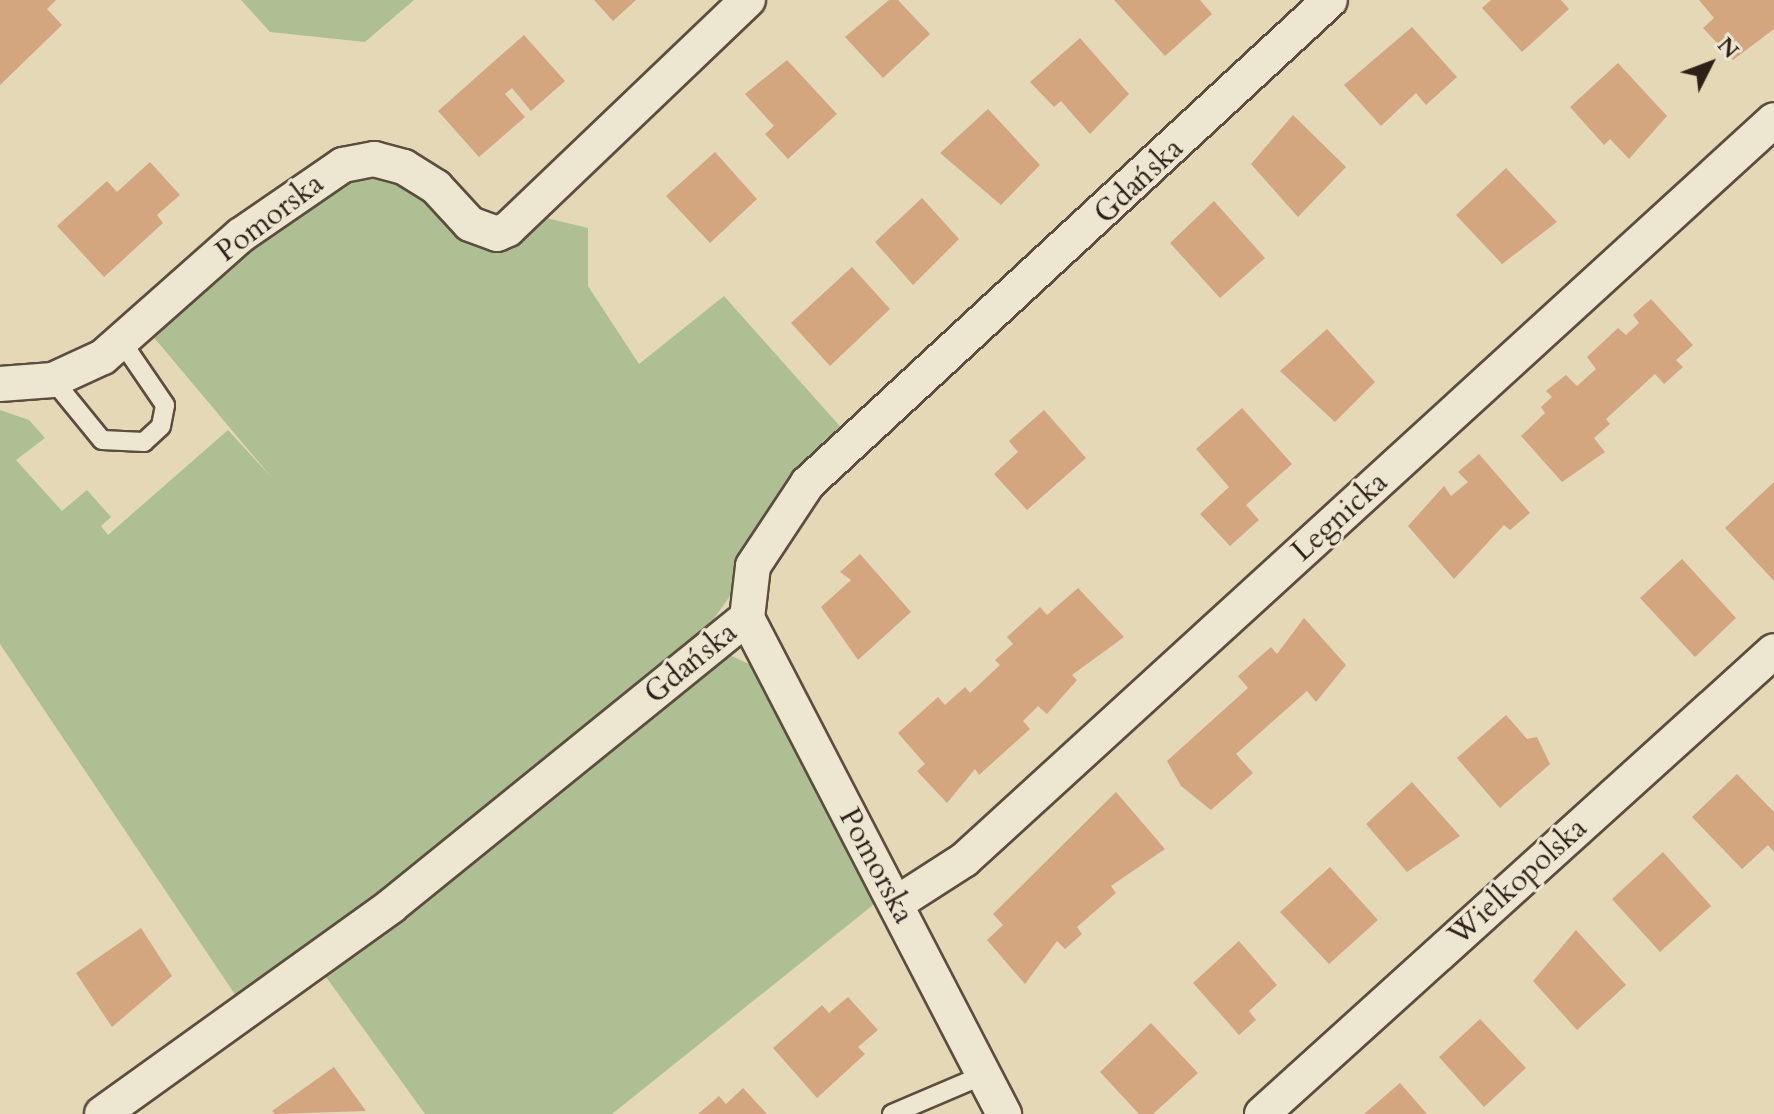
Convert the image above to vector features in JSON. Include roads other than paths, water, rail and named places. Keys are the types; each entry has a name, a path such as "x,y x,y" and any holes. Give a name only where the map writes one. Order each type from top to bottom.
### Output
{"street":[{"name":"Pomorska","path":"0,384 53,380 122,342 275,208 343,165 397,164 436,187 470,224 497,234 508,229 748,0"},
{"name":"Gdańska","path":"102,1114 391,906 747,618 753,566 808,483 1330,0"},
{"name":"Legnicka","path":"897,903 986,840 1774,120"},
{"name":"Pomorska","path":"747,618 897,903 981,1076 1004,1114"},
{"name":"Wielkopolska","path":"1262,1114 1774,651"}],"lane":[{"path":"53,380 102,440 144,442 161,426 165,405 122,342"},
{"path":"892,1114 981,1076"}]}
